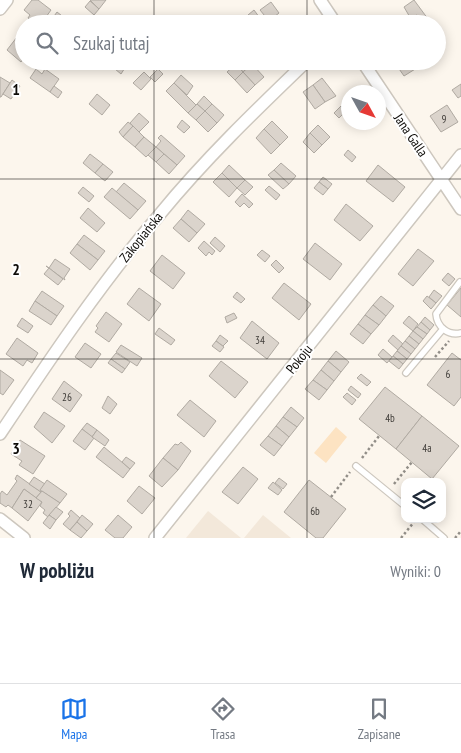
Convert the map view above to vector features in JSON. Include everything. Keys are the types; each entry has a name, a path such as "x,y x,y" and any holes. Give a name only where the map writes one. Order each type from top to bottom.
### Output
{"street":[{"path":"0,8 7,0"},
{"path":"320,0 330,15"},
{"name":"Zakopiańska","path":"0,434 93,298 155,219 227,139 298,70"},
{"name":"Jana Galla","path":"368,70 461,209"},
{"name":"Pokoju","path":"155,538 461,154"},
{"path":"0,519 24,538"}],"lane":[{"path":"460,282 439,308 437,320 443,329 454,334 461,333"},
{"path":"406,373 443,329"},
{"path":"356,466 401,503"},
{"path":"427,523 444,538"}],"path":[{"path":"435,356 451,338"},
{"path":"388,492 412,462"},
{"path":"401,538 413,523"},
{"path":"455,538 461,531"}],"shaded area":[{"path":"336,427 347,437 326,463 314,453"},
{"path":"208,511 241,538 186,538"},
{"path":"263,515 291,538 244,538"}],"building":[{"path":"32,0 38,0 51,10 47,15 30,15 24,10"},
{"path":"90,0 106,0 99,9"},
{"path":"414,0 425,15 409,15 404,7"},
{"path":"90,1 99,9 94,15 85,7"},
{"path":"271,2 279,13 276,15 264,15 260,10"},
{"path":"254,10 258,15 248,15"},
{"path":"15,40 15,57 7,50"},
{"path":"35,70 42,74 46,70 59,79 50,92 30,78"},
{"path":"157,70 163,74 155,82 150,77"},
{"path":"229,70 241,70 243,72 235,80 227,72"},
{"path":"245,70 258,70 264,77 255,85 243,72"},
{"path":"400,70 414,70 404,76"},
{"path":"144,72 151,79 141,90 133,83"},
{"path":"243,72 255,85 247,93 235,80"},
{"path":"181,75 193,86 187,95 174,83"},
{"path":"0,77 10,83 1,97 0,97"},
{"path":"322,78 336,96 325,102 313,85"},
{"path":"12,80 20,86 11,99 3,94"},
{"path":"174,83 196,105 188,113 166,91"},
{"path":"461,84 461,96 458,98 452,90"},
{"path":"313,85 325,102 315,109 303,92"},
{"path":"54,86 62,92 58,98 50,92"},
{"path":"97,94 110,105 102,115 89,104"},
{"path":"204,96 212,104 205,111 197,104"},
{"path":"197,104 205,111 196,120 188,113"},
{"path":"212,104 224,115 217,123 205,111"},
{"path":"447,105 458,122 441,132 430,116"},
{"path":"341,106 341,116 339,118 334,113"},
{"path":"205,111 217,123 208,132 196,120"},
{"path":"139,113 149,122 139,132 130,123"},
{"path":"182,120 190,127 184,133 177,127"},
{"path":"272,121 288,137 280,145 264,129"},
{"path":"128,122 133,126 123,137 119,132"},
{"path":"318,125 330,137 322,145 310,133"},
{"path":"133,126 144,137 135,147 123,137"},
{"path":"264,129 280,145 271,154 256,138"},
{"path":"310,133 322,145 314,153 303,142"},
{"path":"161,135 185,156 177,165 156,147 161,141 158,138"},
{"path":"144,137 156,147 146,157 135,147"},
{"path":"156,147 164,154 156,162 148,155"},
{"path":"348,150 356,157 352,162 344,155"},
{"path":"90,154 103,164 95,173 83,163"},
{"path":"164,154 177,165 169,174 156,162"},
{"path":"281,163 296,176 289,184 274,170"},
{"path":"103,164 113,172 105,181 95,173"},
{"path":"229,165 245,180 237,188 222,173"},
{"path":"378,165 405,187 393,202 366,181"},
{"path":"274,170 289,184 283,189 268,175"},
{"path":"222,173 237,188 229,197 213,182"},
{"path":"323,177 332,184 328,189 319,182"},
{"path":"245,180 253,187 245,195 237,188"},
{"path":"319,182 328,189 323,195 314,188"},
{"path":"124,183 146,201 138,210 116,192"},
{"path":"269,186 280,195 276,200 265,190"},
{"path":"83,187 94,196 89,202 78,193"},
{"path":"112,188 138,210 130,219 104,197"},
{"path":"242,194 253,204 249,208 244,203 240,207 235,202"},
{"path":"346,204 373,226 360,241 334,220"},
{"path":"88,208 105,223 97,232 80,218"},
{"path":"188,210 205,224 197,233 181,219"},
{"path":"181,219 197,233 189,242 173,228"},
{"path":"84,235 105,251 98,260 77,244"},
{"path":"215,237 225,246 220,252 210,243"},
{"path":"204,241 215,251 212,255 209,252 206,256 198,248"},
{"path":"315,243 342,264 330,280 303,259"},
{"path":"77,244 98,260 90,270 70,253"},
{"path":"418,249 434,261 413,286 398,274"},
{"path":"262,250 270,256 265,262 257,255"},
{"path":"162,255 185,273 173,289 150,271"},
{"path":"55,259 70,269 64,278 65,280 46,266 49,268"},
{"path":"276,260 284,268 279,273 271,265"},
{"path":"49,268 63,279 58,285 44,274"},
{"path":"448,273 455,279 449,286 442,280"},
{"path":"284,283 311,304 299,320 272,298"},
{"path":"139,288 161,304 149,321 127,304"},
{"path":"461,288 461,317 447,305"},
{"path":"434,290 442,296 436,303 429,297"},
{"path":"42,291 64,306 57,316 35,301"},
{"path":"237,292 245,299 241,303 233,297"},
{"path":"381,296 394,306 386,316 373,305"},
{"path":"427,296 436,303 431,309 423,301"},
{"path":"35,301 57,316 51,325 29,311"},
{"path":"373,305 386,316 379,325 365,315"},
{"path":"106,312 122,324 109,342 95,332 98,328 96,326"},
{"path":"234,313 237,318 227,323 225,317"},
{"path":"365,315 379,325 371,334 358,324"},
{"path":"409,316 418,324 413,331 403,323"},
{"path":"425,317 434,325 430,330 421,322"},
{"path":"22,318 33,326 28,333 17,326"},
{"path":"252,321 279,343 267,359 240,338"},
{"path":"421,322 430,330 427,334 417,327"},
{"path":"358,324 371,334 363,344 350,334"},
{"path":"417,327 427,334 423,339 413,331"},
{"path":"159,328 175,340 171,345 155,334"},
{"path":"413,331 423,339 419,344 409,336"},
{"path":"220,335 228,341 223,346 216,341"},
{"path":"393,335 403,344 398,350 388,341"},
{"path":"409,336 419,344 415,349 405,341"},
{"path":"17,338 38,353 32,363 27,360 23,366 6,354"},
{"path":"216,341 224,347 220,352 212,346"},
{"path":"405,341 415,349 411,354 401,346"},
{"path":"85,343 101,354 91,368 75,357"},
{"path":"121,345 142,358 137,366 116,352"},
{"path":"401,346 411,354 407,359 397,351"},
{"path":"383,349 392,357 387,363 378,355"},
{"path":"336,351 349,362 341,372 328,361"},
{"path":"397,351 407,359 403,364 393,356"},
{"path":"116,353 130,362 125,369 111,359"},
{"path":"452,353 461,360 461,397 454,406 427,385"},
{"path":"393,356 403,364 399,369 389,361"},
{"path":"111,359 125,369 122,373 108,363"},
{"path":"221,361 248,382 235,398 209,376"},
{"path":"328,361 341,372 334,381 321,370"},
{"path":"0,370 14,380 3,395 0,393"},
{"path":"321,370 334,381 327,390 313,380"},
{"path":"361,374 371,382 367,386 357,378"},
{"path":"313,380 327,390 319,400 305,389"},
{"path":"64,381 82,395 70,412 52,399"},
{"path":"351,386 361,394 358,398 348,390"},
{"path":"385,387 422,416 396,449 359,419"},
{"path":"347,393 356,400 352,405 343,397"},
{"path":"108,396 117,404 110,414 102,408"},
{"path":"190,400 216,421 204,437 177,415"},
{"path":"291,407 304,418 297,427 283,417"},
{"path":"44,412 65,426 52,443 34,427"},
{"path":"422,416 459,446 433,478 396,449"},
{"path":"283,417 297,427 289,437 276,426"},
{"path":"87,423 97,430 92,437 82,429"},
{"path":"276,426 289,437 282,446 268,436"},
{"path":"82,429 94,438 85,450 73,441"},
{"path":"97,430 109,440 105,446 92,437"},
{"path":"268,436 282,446 274,456 260,445"},
{"path":"20,440 45,456 33,474 19,465 22,461 11,454"},
{"path":"181,442 191,451 178,470 163,458 175,444 178,445"},
{"path":"104,447 130,469 123,478 96,457"},
{"path":"126,457 135,463 130,469 122,462"},
{"path":"163,458 178,470 162,487 149,476"},
{"path":"243,467 258,479 238,504 222,492"},
{"path":"17,475 41,492 36,498 24,489 12,508 8,505 6,507 0,503 0,494 2,491 7,495 17,481 15,479"},
{"path":"34,477 45,484 41,492 29,484"},
{"path":"279,478 287,484 283,489 275,483"},
{"path":"47,480 67,494 60,503 40,490"},
{"path":"309,480 346,509 323,538 316,538 284,512"},
{"path":"273,482 282,490 278,495 268,488"},
{"path":"139,486 155,498 142,514 127,501"},
{"path":"24,489 42,502 28,521 12,508"},
{"path":"42,491 60,503 48,517 43,513 45,510 40,506 42,502 36,498"},
{"path":"56,507 63,512 56,520 49,515"},
{"path":"71,510 80,518 70,530 63,524 70,516 68,514"},
{"path":"49,515 56,520 50,529 43,523"},
{"path":"82,515 93,524 87,531 77,522"},
{"path":"118,515 132,527 123,538 115,538 105,530"},
{"path":"77,522 87,531 81,538 70,530"}]}
